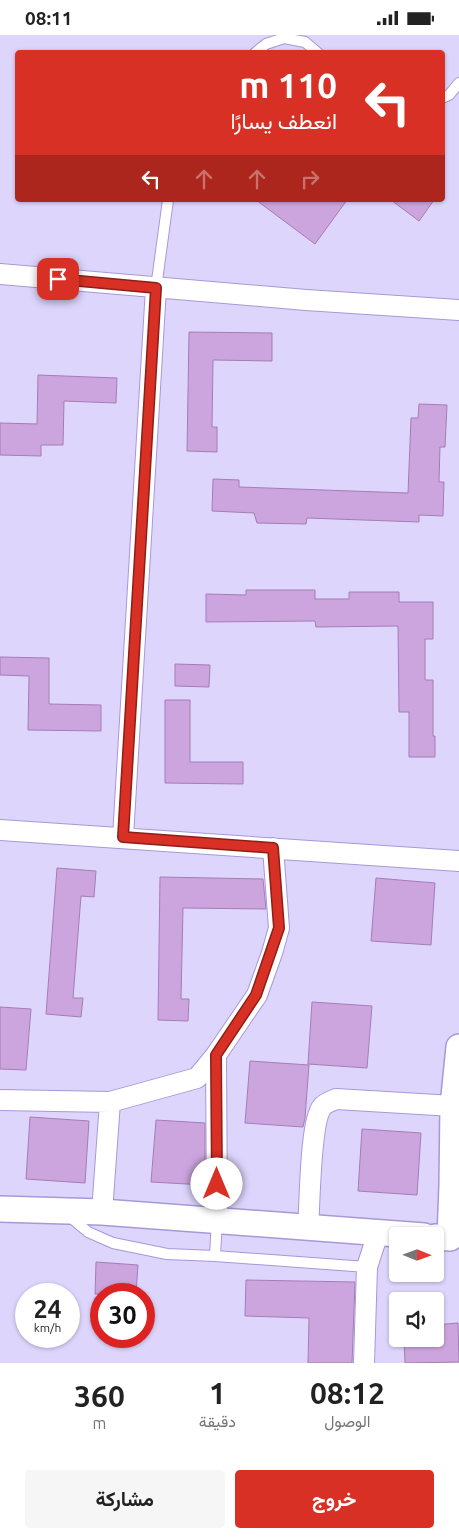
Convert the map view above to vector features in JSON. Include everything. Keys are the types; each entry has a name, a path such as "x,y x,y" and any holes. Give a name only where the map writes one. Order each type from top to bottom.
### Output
{"street":[{"path":"0,274 306,300 459,310"},
{"path":"123,837 156,288"},
{"path":"0,830 459,861"},
{"path":"0,1100 110,1102 197,1078 216,1055 256,995 279,928 273,848"},
{"path":"448,1241 456,1184 456,1105 459,1047"},
{"path":"216,1055 217,1220"},
{"path":"308,1227 314,1141 317,1118 323,1106 336,1099 456,1105"},
{"path":"102,1212 110,1102"},
{"path":"0,1209 102,1212 389,1234"},
{"path":"364,1363 367,1267 378,1233"}],"lane":[{"path":"258,50 266,43 284,38 305,41 315,50"},
{"path":"445,97 449,95 459,83"},
{"path":"156,288 168,202"},
{"path":"62,1211 88,1232 113,1243 167,1253 367,1267"},
{"path":"215,1256 217,1220"}],"building":[{"path":"259,202 346,202 315,244"},
{"path":"394,202 433,202 419,221"},
{"path":"189,332 272,333 272,361 213,360 212,427 217,427 217,452 187,451"},
{"path":"38,375 117,378 116,403 64,401 63,445 41,445 41,456 0,455 0,423 37,424"},
{"path":"419,404 447,405 445,447 440,447 439,482 444,482 443,516 419,515 419,522 307,518 306,524 257,523 254,513 212,511 213,479 239,480 239,487 408,493 411,418 418,418"},
{"path":"246,590 315,590 315,599 349,599 349,592 399,592 399,602 433,602 433,639 425,639 425,680 433,680 435,757 409,757 409,712 399,712 398,626 316,627 315,621 206,622 206,594 246,595"},
{"path":"0,657 49,658 49,704 101,705 101,731 28,730 29,676 0,675"},
{"path":"175,664 210,665 209,687 175,686"},
{"path":"165,700 190,700 190,762 243,762 243,784 165,783"},
{"path":"57,868 96,871 94,897 81,896 73,998 83,998 81,1017 46,1014"},
{"path":"160,877 263,879 266,909 183,908 181,999 189,999 188,1021 158,1020"},
{"path":"376,878 435,883 431,945 371,941"},
{"path":"312,1002 372,1006 367,1068 308,1064"},
{"path":"0,1007 31,1009 26,1070 0,1069"},
{"path":"250,1061 309,1065 303,1127 245,1123"},
{"path":"30,1117 89,1121 85,1183 26,1179"},
{"path":"156,1120 205,1123 205,1185 151,1182"},
{"path":"362,1129 421,1133 417,1195 358,1191"},
{"path":"96,1262 138,1265 137,1283 95,1283"},
{"path":"246,1280 355,1282 352,1363 308,1363 309,1318 245,1316"},
{"path":"458,1323 459,1362 405,1363 404,1347 444,1347 444,1324"}],"route":[{"path":"58,279 156,288 123,837 273,848 279,928 256,995 216,1055 217,1184"}]}
